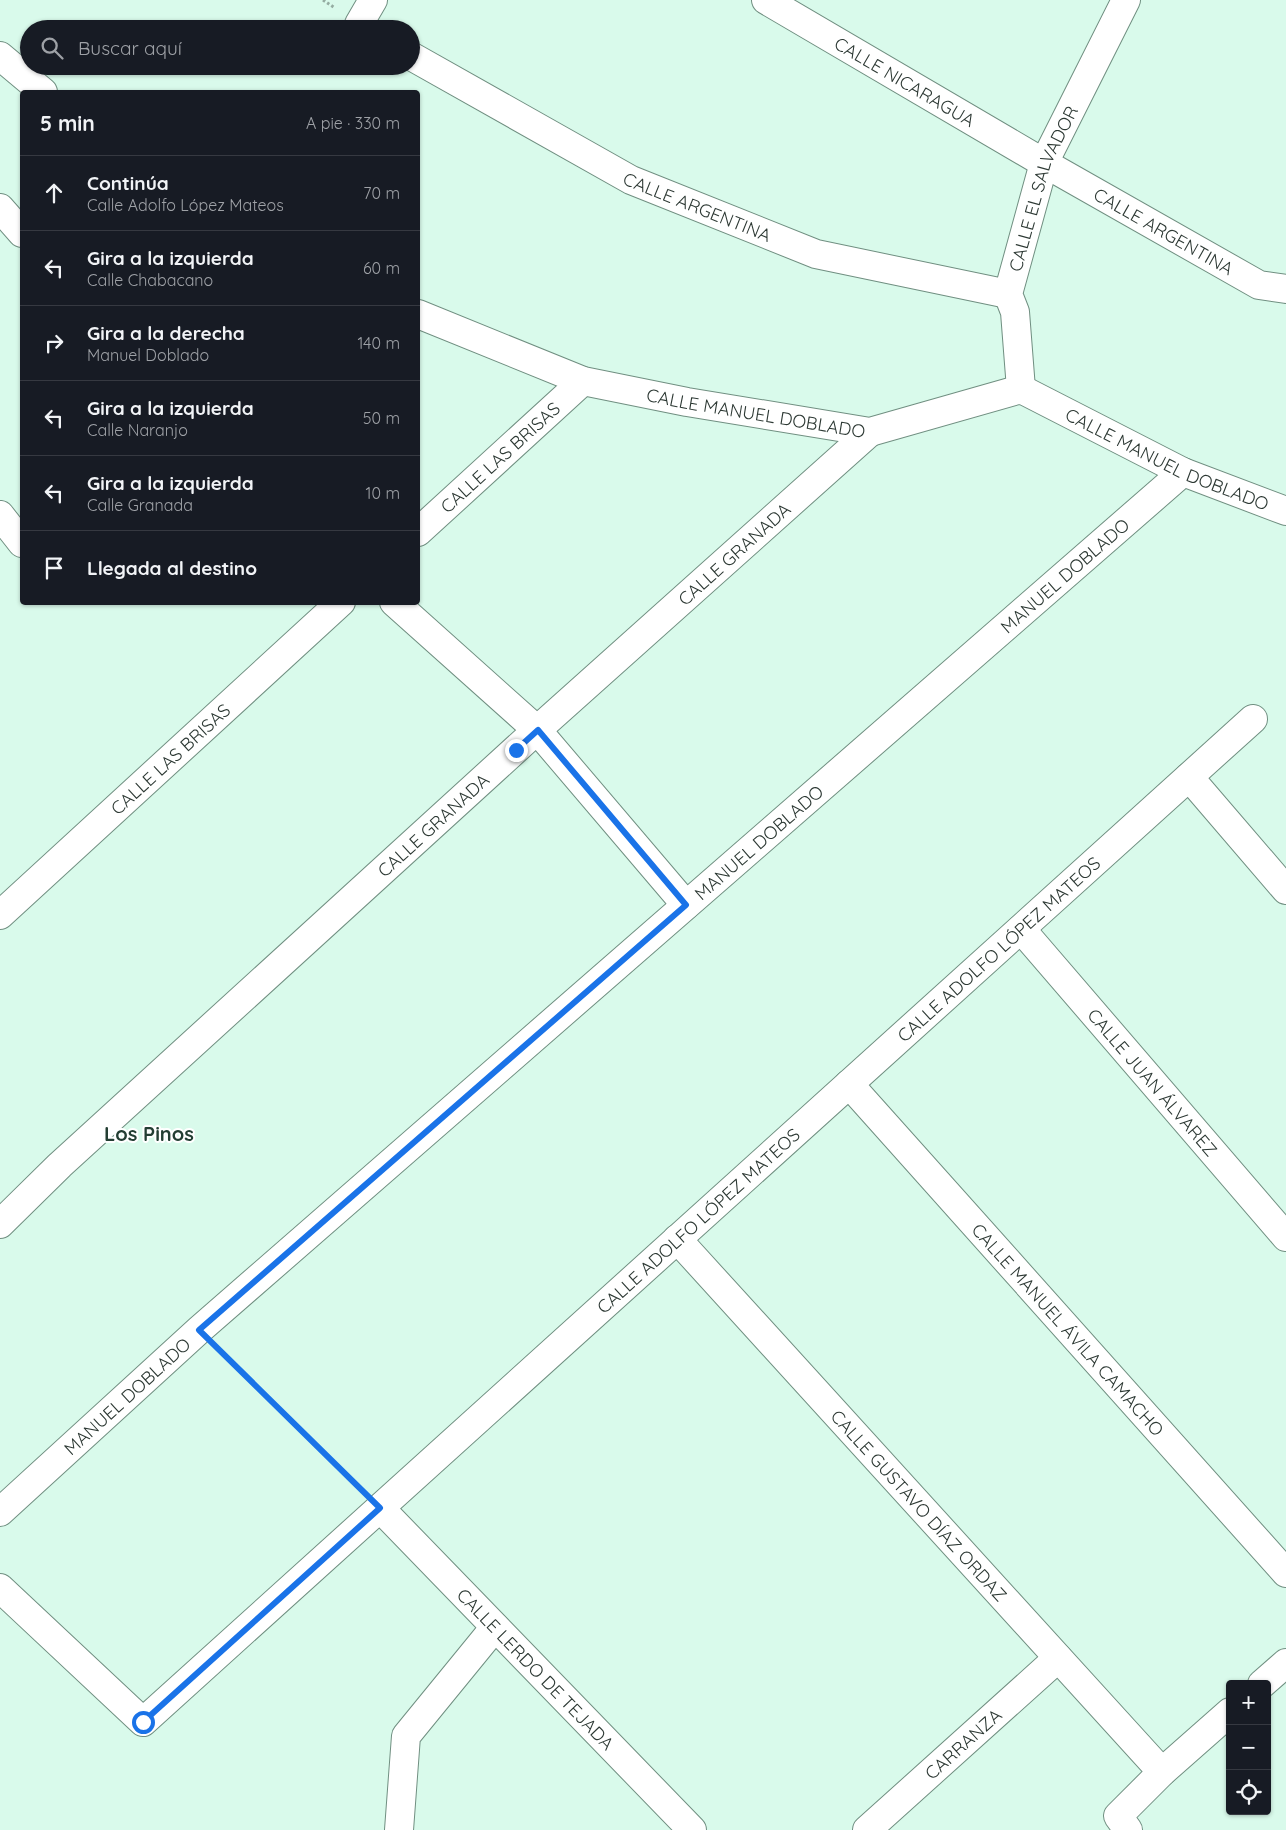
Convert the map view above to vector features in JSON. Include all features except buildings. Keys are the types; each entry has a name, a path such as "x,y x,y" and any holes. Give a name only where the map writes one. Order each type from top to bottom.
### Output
{"street":[{"path":"365,20 373,0"},
{"name":"CALLE NICARAGUA","path":"766,0 1044,163"},
{"name":"CALLE EL SALVADOR","path":"1021,380 1011,303 1044,163 1126,0"},
{"path":"0,56 20,73"},
{"name":"CALLE ARGENTINA","path":"420,61 631,180 816,254 1011,303"},
{"path":"23,75 41,90"},
{"name":"CALLE ARGENTINA","path":"1044,163 1259,285 1286,289"},
{"path":"0,208 20,231"},
{"name":"CALLE MANUEL DOBLADO","path":"420,315 583,381 687,402 870,432 1021,380 1183,472 1286,512"},
{"name":"CALLE LAS BRISAS","path":"420,530 583,381"},
{"name":"CALLE GRANADA","path":"0,1224 60,1165 538,730 870,432"},
{"name":"MANUEL DOBLADO","path":"0,1512 199,1330 1183,472"},
{"path":"0,515 20,540"},
{"name":"CALLE LAS BRISAS","path":"0,915 338,605"},
{"path":"397,605 538,730 686,905"},
{"name":"CALLE ADOLFO LÓPEZ MATEOS","path":"0,1588 143,1722 1253,719"},
{"path":"1189,777 1286,890"},
{"name":"CALLE JUAN ÁLVAREZ","path":"1021,929 1286,1237"},
{"name":"CALLE MANUEL ÁVILA CAMACHO","path":"849,1084 1286,1573"},
{"name":"CALLE GUSTAVO DÍAZ ORDAZ","path":"677,1239 1162,1772"},
{"name":"CALLE LERDO DE TEJADA","path":"380,1508 692,1830"},
{"path":"399,1830 406,1736 495,1626"},
{"name":"CARRANZA","path":"867,1830 1058,1658"},
{"path":"1267,1680 1286,1663"},
{"path":"1123,1823 1162,1772 1226,1716"}],"path":[{"path":"199,1330 380,1508"}],"district":[{"name":"Los Pinos","path":"149,1133"}],"route":[{"path":"143,1722 380,1508 199,1330 686,905 538,730 516,750"}]}
